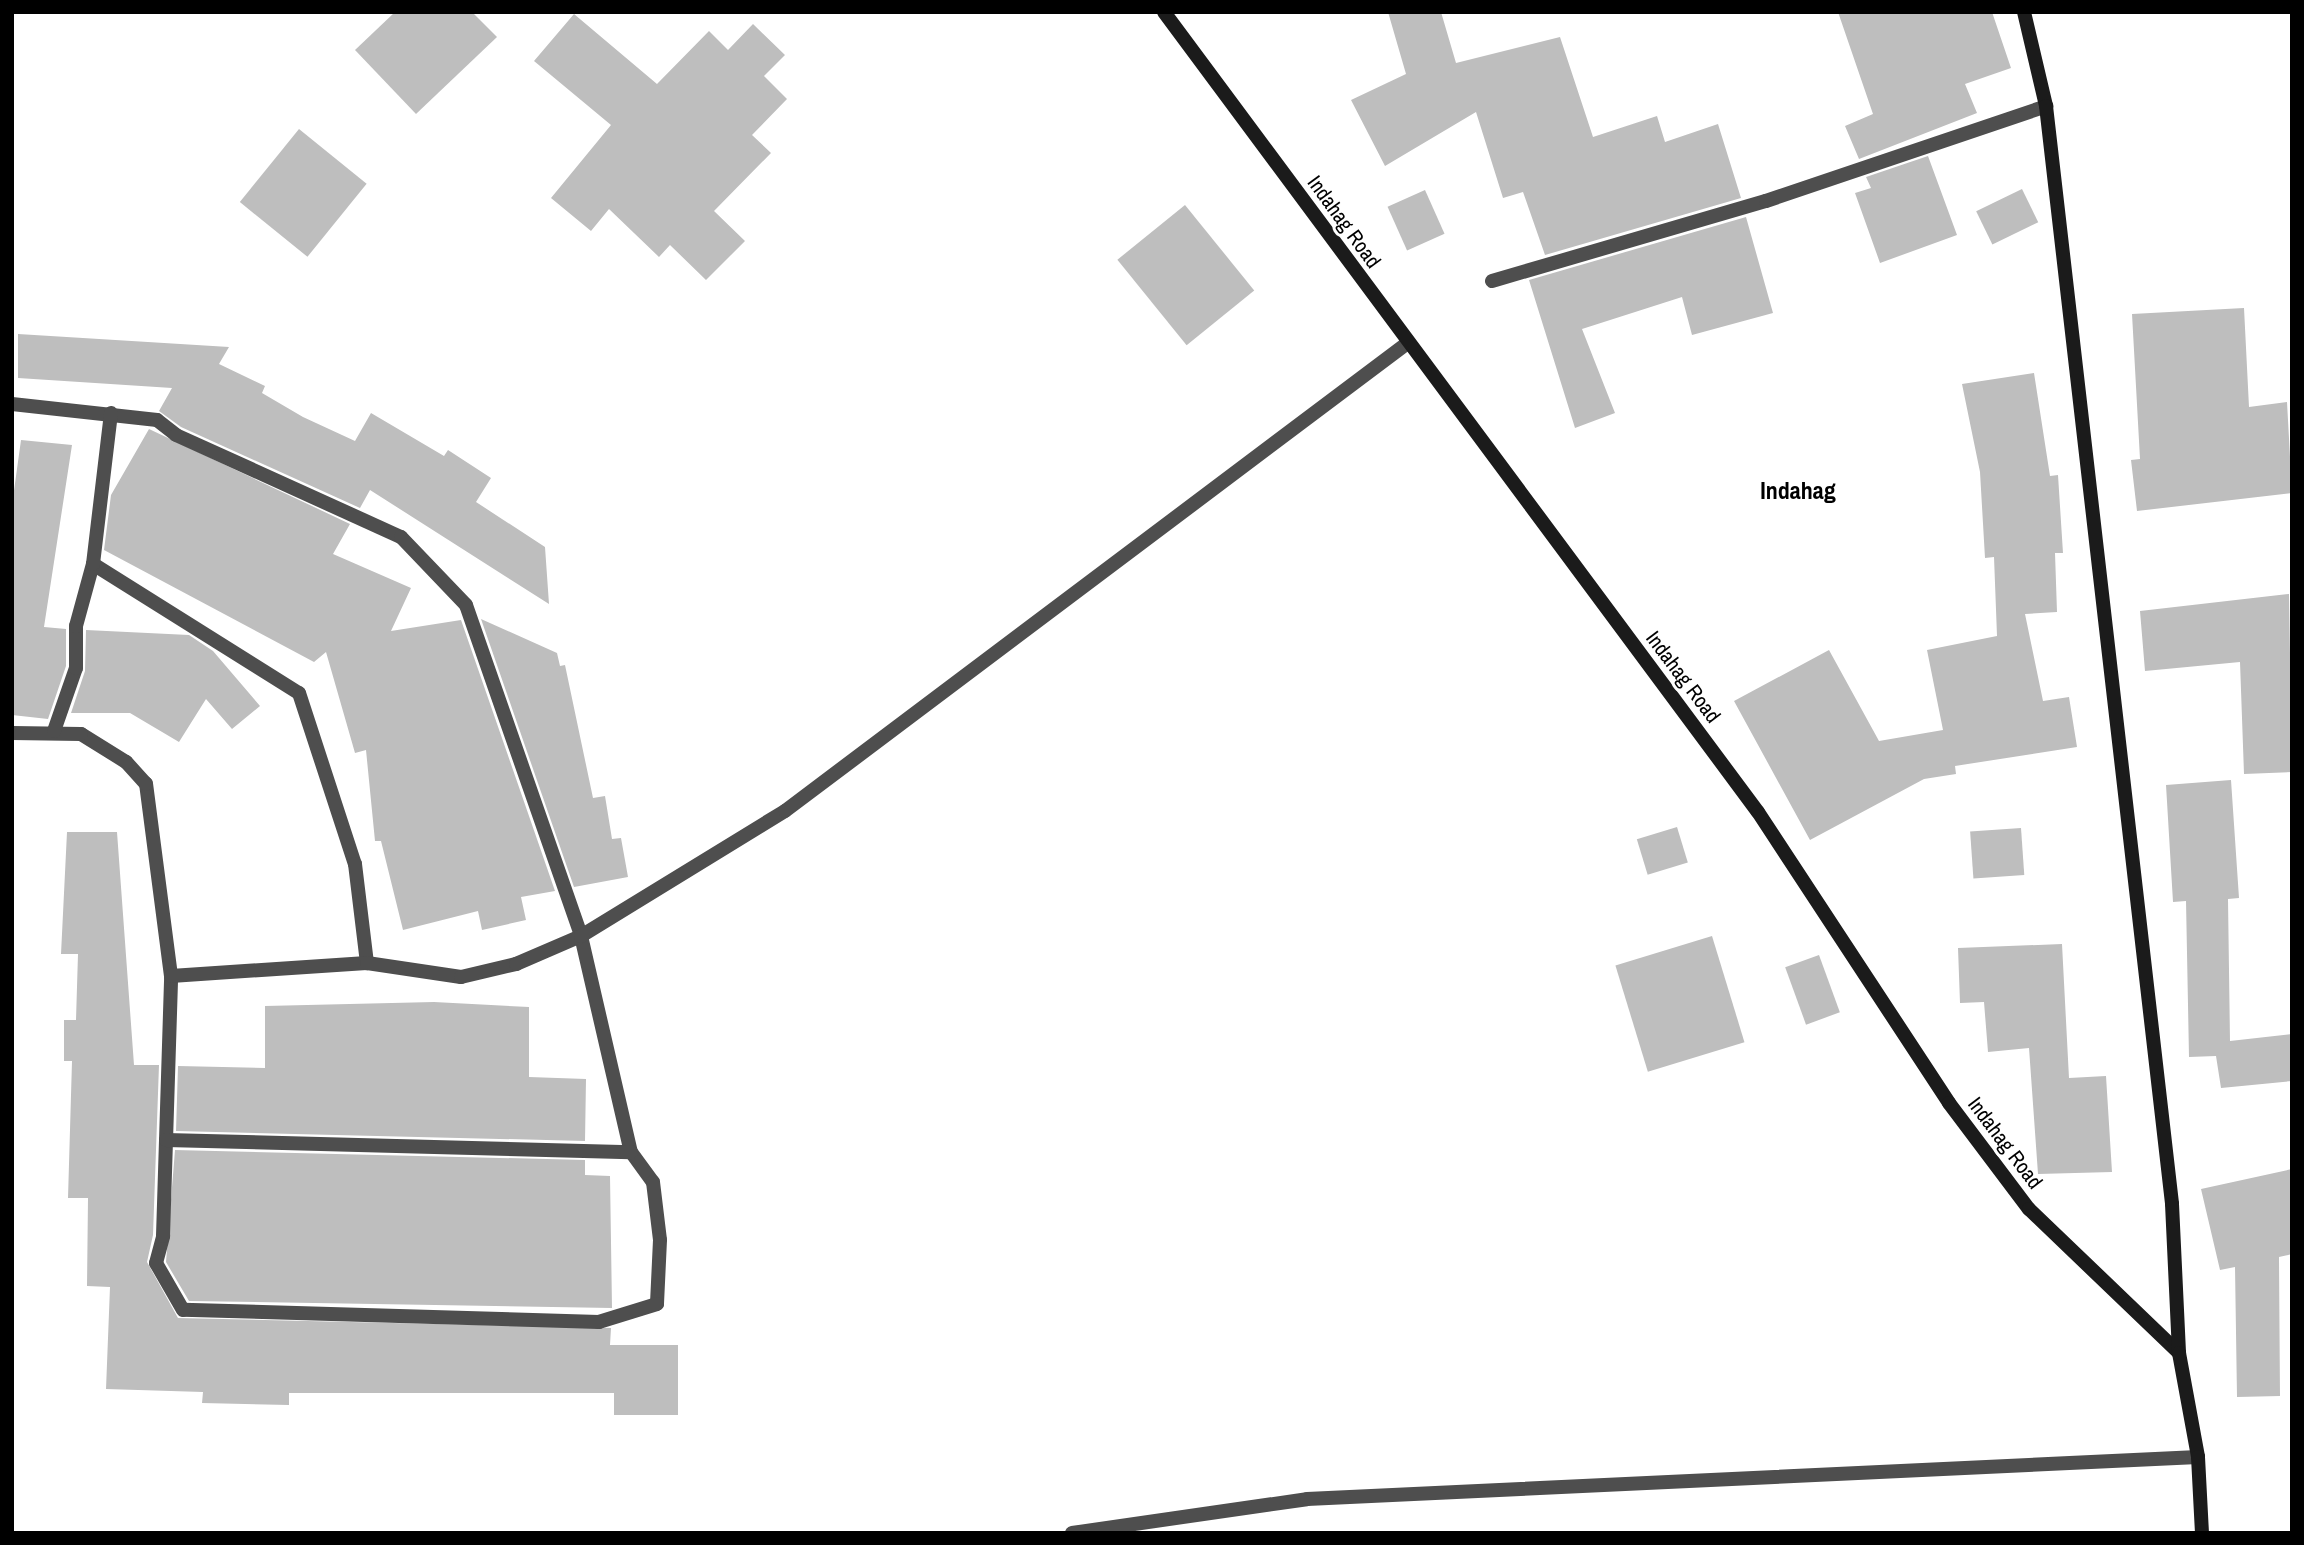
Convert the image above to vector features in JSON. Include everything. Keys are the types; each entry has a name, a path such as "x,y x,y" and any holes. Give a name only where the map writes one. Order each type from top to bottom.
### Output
{"main road":[{"name":"Indahag Road","path":"1164,12 1406,344 1758,812 1950,1103 2029,1209 2179,1353"},
{"path":"2024,12 2046,106 2172,1203 2179,1353 2198,1457 2202,1533"}],"street":[{"path":"1492,281 1766,201 2046,106"},
{"path":"171,975 367,963 461,977 516,964 581,936 785,811 1406,344"},
{"path":"12,404 157,420 176,435 401,537 466,605 581,936 631,1152 653,1182 660,1240 657,1304 599,1322 183,1310 156,1263 166,1140 171,975 146,784 103,747 54,731 12,733"},
{"path":"54,731 76,668 76,626 93,565 111,413"},
{"path":"93,565 299,693 355,864 367,963"},
{"path":"166,1140 631,1152"},
{"path":"1072,1533 1307,1499 2198,1457"}],"building":[{"path":"395,12 472,12 497,37 416,114 355,50"},
{"path":"1388,12 1441,12 1456,63 1560,37 1593,137 1657,116 1665,142 1718,124 1741,198 1545,255 1523,192 1503,198 1476,112 1385,166 1351,100 1406,74"},
{"path":"1838,12 1992,12 2011,68 1965,84 1977,113 1859,159 1845,126 1873,114"},
{"path":"574,14 657,84 709,31 728,50 753,24 785,55 764,76 787,99 752,135 771,153 714,211 745,241 706,280 670,245 659,257 609,209 591,231 551,198 611,125 534,61"},
{"path":"299,129 367,184 307,257 240,202"},
{"path":"1928,156 1957,235 1880,263 1855,193 1871,188 1866,177"},
{"path":"2022,189 2038,222 1992,245 1976,211"},
{"path":"1425,190 1445,234 1407,251 1388,207"},
{"path":"1185,205 1254,290 1187,345 1117,260"},
{"path":"1746,217 1773,313 1692,335 1682,297 1582,329 1615,413 1575,428 1529,280"},
{"path":"2244,308 2249,407 2287,402 2292,493 2137,511 2131,460 2140,459 2132,314"},
{"path":"18,334 229,347 219,364 265,386 262,393 303,417 355,441 371,413 444,456 448,450 491,478 476,502 545,547 549,604 370,490 360,508 181,427 159,411 172,388 18,378"},
{"path":"2034,373 2050,476 2058,475 2063,553 2055,553 2057,612 2025,614 2043,701 2069,697 2077,747 1955,766 1956,774 1924,779 1810,840 1734,701 1829,650 1879,741 1943,730 1927,650 1997,636 1994,557 1985,558 1980,472 1962,384"},
{"path":"149,429 350,524 333,554 411,588 391,631 461,620 555,891 521,897 526,920 482,930 478,911 403,930 381,841 375,841 366,750 355,753 326,652 314,662 104,550 111,495"},
{"path":"21,440 72,445 44,627 66,629 66,666 48,719 12,715 12,505"},
{"path":"2289,594 2292,772 2244,774 2240,662 2145,671 2140,611"},
{"path":"481,619 557,653 560,666 565,665 593,798 605,796 612,839 621,838 628,877 574,887"},
{"path":"86,630 189,635 213,651 260,706 232,729 206,699 179,742 130,713 71,713 85,671"},
{"path":"2231,780 2239,898 2228,899 2230,1041 2292,1034 2292,1081 2221,1088 2216,1056 2189,1057 2186,901 2173,902 2166,785"},
{"path":"1677,827 1688,862 1648,875 1637,839"},
{"path":"2021,828 2024,875 1973,878 1970,832"},
{"path":"67,832 117,832 134,1065 159,1065 153,1235 147,1262 178,1318 611,1328 610,1345 678,1345 678,1415 614,1415 614,1393 289,1393 289,1405 202,1403 203,1392 106,1389 110,1287 87,1286 88,1198 68,1198 72,1061 64,1061 64,1020 76,1020 78,954 61,954"},
{"path":"1712,936 1744,1042 1648,1072 1615,966"},
{"path":"2062,944 2069,1078 2106,1076 2112,1172 2038,1174 2029,1048 1988,1052 1984,1002 1960,1003 1958,948"},
{"path":"1819,955 1840,1012 1806,1025 1785,967"},
{"path":"434,1002 529,1007 529,1077 586,1079 585,1141 176,1131 178,1066 265,1068 265,1006"},
{"path":"175,1150 585,1160 585,1175 610,1176 612,1308 189,1301 166,1262"},
{"path":"2292,1169 2292,1254 2279,1257 2280,1396 2237,1397 2235,1267 2220,1270 2201,1189"}],"district":[{"name":"Indahag","path":"1798,491"}]}
